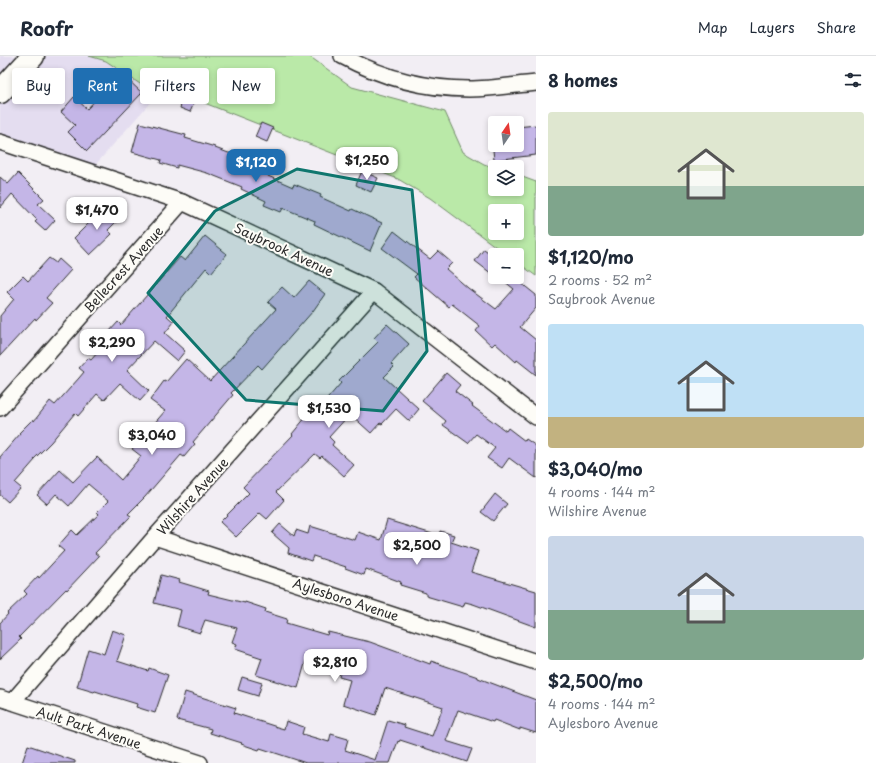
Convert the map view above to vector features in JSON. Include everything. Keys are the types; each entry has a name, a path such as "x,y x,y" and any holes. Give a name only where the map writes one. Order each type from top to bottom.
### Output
{"street":[{"path":"0,92 33,56"},
{"path":"342,56 358,65 384,76 440,88 482,88 536,83"},
{"name":"Saybrook Avenue","path":"0,142 182,202 374,291 536,417"},
{"name":"Bellecrest Avenue","path":"0,408 182,202"},
{"name":"Wilshire Avenue","path":"6,700 156,537 374,291"},
{"name":"Aylesboro Avenue","path":"156,537 536,662"},
{"name":"Ault Park Avenue","path":"6,700 200,763"}],"highlighted area":[{"path":"297,169 412,190 427,351 383,411 246,400 148,293 215,211"}],"shaded area":[{"path":"0,56 89,56 127,68 73,68 73,104 132,104 132,69 140,72 140,104 149,104 90,171 0,142"}],"green space":[{"path":"89,56 309,56 352,87 445,112 463,152 488,165 488,196 524,196 524,178 536,182 536,276 524,267 524,248 498,248 430,198 398,179 207,104 209,104 209,68 140,68 140,84 132,79 132,68 116,68 106,61"}],"building":[{"path":"132,83 140,91 140,95 132,104"},
{"path":"73,98 73,104 82,104 87,109 92,104 132,104 87,151 68,132 75,125 61,112"},
{"path":"181,104 194,104 190,112 180,108"},
{"path":"140,123 186,135 185,138 215,147 271,168 268,176 293,187 294,184 321,195 320,197 351,211 352,209 382,223 370,251 314,224 315,221 283,208 281,212 264,205 266,201 241,189 242,187 207,173 177,165 177,168 160,163 161,160 132,152"},
{"path":"261,123 273,128 267,142 255,137"},
{"path":"536,125 536,155 494,160 493,152 524,152 524,126"},
{"path":"362,171 378,178 371,192 356,185"},
{"path":"18,173 44,199 38,204 55,220 45,231 35,222 37,220 12,194 0,208 0,177 8,184"},
{"path":"106,206 119,219 108,230 112,234 90,255 74,238"},
{"path":"394,231 430,259 438,251 452,263 446,269 496,309 514,289 508,284 522,284 536,295 536,308 520,327 536,340 536,375 517,360 516,362 495,343 492,346 476,331 480,326 452,304 449,307 414,277 417,274 382,248"},
{"path":"205,236 227,254 211,273 206,268 167,316 174,322 165,333 185,351 177,361 154,341 127,370 149,391 140,401 120,383 104,400 97,394 78,416 75,413 51,442 34,459 35,460 15,483 21,488 8,502 0,495 0,457 20,434 19,433 33,419 34,421 50,401 55,405 79,378 84,372 79,368 88,358 91,360 113,335 109,332 118,322 121,325 180,257 185,261"},
{"path":"484,249 488,252 488,271 475,261"},
{"path":"49,258 56,263 59,259 71,270 46,298 52,303 36,320 35,318 0,356 0,316 14,299 7,292 23,276 28,281"},
{"path":"309,281 325,294 313,311 262,369 258,365 231,393 233,395 193,442 195,444 184,457 181,455 145,497 128,514 131,516 95,553 99,556 19,637 21,639 0,659 0,623 8,614 7,613 27,594 24,591 38,576 39,578 64,551 58,546 72,530 77,535 99,514 97,512 108,501 88,484 69,506 56,494 47,504 37,495 60,470 73,482 97,457 121,480 141,456 132,449 165,411 150,400 164,381 166,382 186,359 210,381 276,309 268,302 282,287 294,298"},
{"path":"387,324 409,344 391,364 394,367 384,377 419,409 409,421 396,409 371,433 350,414 329,437 334,442 332,445 354,465 344,476 322,456 320,458 315,454 276,492 284,500 267,519 260,513 236,537 220,522 249,493 243,487 293,435 292,434 306,417 309,420 341,383 339,381 378,342 374,338"},
{"path":"446,373 460,385 455,391 473,405 472,406 506,431 508,428 525,441 526,439 536,446 536,478 509,458 502,468 487,458 495,448 476,434 468,443 443,425 446,421 422,401"},
{"path":"495,494 507,504 493,521 481,512"},
{"path":"387,520 439,536 440,531 454,535 451,542 478,551 471,572 536,591 536,627 473,604 465,602 463,607 426,596 426,593 400,585 401,582 366,569 364,575 345,568 346,567 313,556 311,561 288,553 289,548 272,533 280,524 294,536 296,530 308,534 310,526 355,540 358,532 381,540"},
{"path":"161,575 180,580 179,582 209,591 208,594 245,602 266,609 265,612 287,619 286,623 327,635 328,632 370,642 430,664 431,661 478,677 536,700 536,733 520,728 520,730 494,720 493,722 458,710 446,741 472,749 467,762 400,740 399,742 398,741 390,763 306,763 260,748 259,750 241,744 242,743 210,733 211,729 177,720 185,692 236,708 234,713 277,727 284,729 286,721 304,727 302,734 329,742 331,734 348,739 345,750 375,760 388,720 432,736 443,707 385,688 376,715 343,704 350,680 339,677 343,662 308,653 298,688 256,675 262,658 235,649 237,644 232,642 237,628 205,620 200,633 177,626 181,610 154,603"},
{"path":"112,630 126,635 117,661 148,671 149,668 168,675 155,713 136,707 137,704 77,687 88,649 104,654"},
{"path":"242,677 262,683 258,696 238,690"},
{"path":"28,745 75,761 75,763 22,763"}]}
